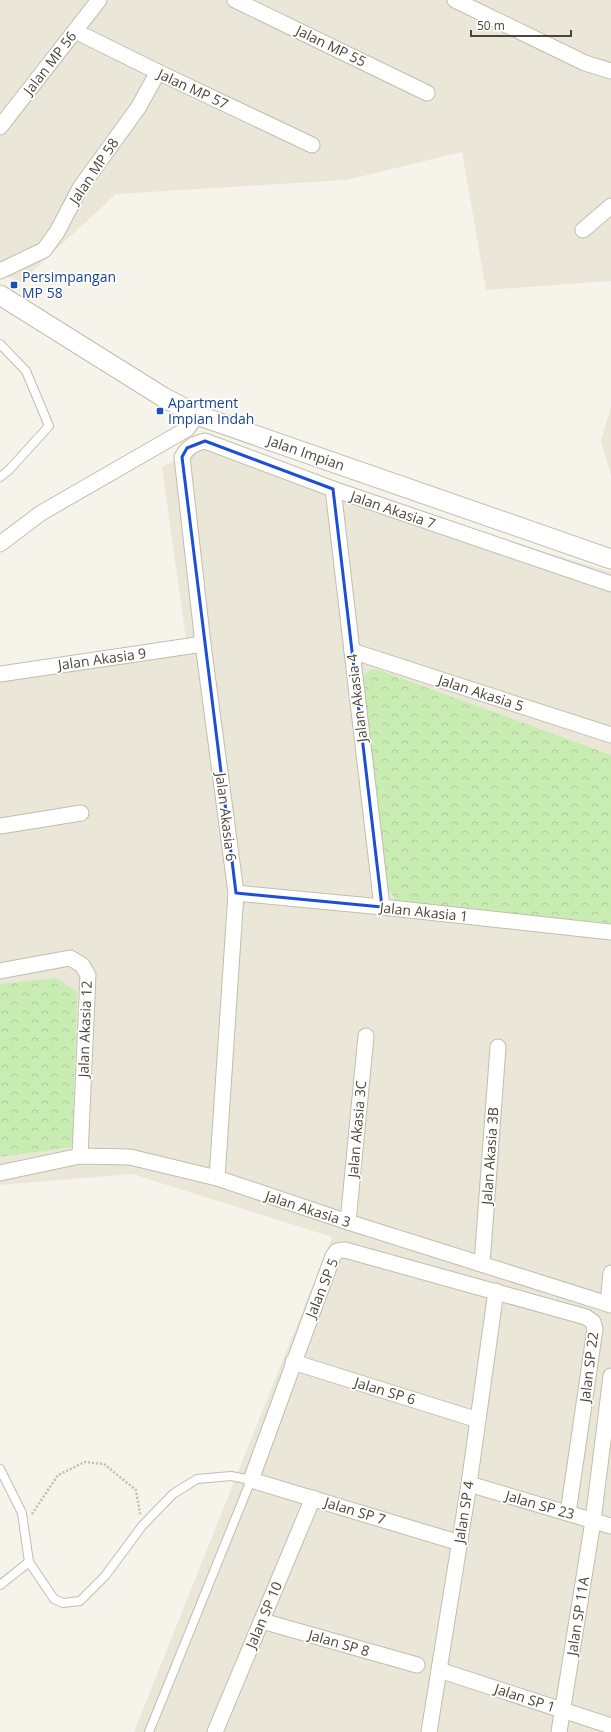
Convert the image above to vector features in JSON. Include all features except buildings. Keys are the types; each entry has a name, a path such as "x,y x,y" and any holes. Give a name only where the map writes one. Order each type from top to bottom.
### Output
{"street":[{"name":"Jalan MP 56","path":"0,127 99,0"},
{"name":"Jalan MP 55","path":"235,0 427,93"},
{"path":"455,0 585,63 611,71"},
{"name":"Jalan MP 57","path":"75,31 312,145"},
{"name":"Jalan MP 58","path":"0,271 44,250 57,232 80,188 138,108 158,72"},
{"path":"583,230 611,206"},
{"name":"Jalan Impian","path":"0,295 162,397 197,415 611,559"},
{"path":"0,544 41,513 187,429 197,415"},
{"name":"Jalan Akasia 7","path":"182,458 187,448 195,443 205,441 333,489 611,584"},
{"name":"Jalan Akasia 6","path":"182,458 203,644 236,894 217,1178"},
{"name":"Jalan Akasia 4","path":"333,489 382,907"},
{"name":"Jalan Akasia 9","path":"0,674 203,644"},
{"name":"Jalan Akasia 5","path":"352,651 611,735"},
{"path":"0,826 81,814"},
{"name":"Jalan Akasia 1","path":"236,894 382,907 611,932"},
{"name":"Jalan Akasia 12","path":"0,971 70,958 82,965 88,974 80,1156"},
{"name":"Jalan Akasia 3C","path":"348,1222 366,1036"},
{"name":"Jalan Akasia 3B","path":"482,1264 498,1047"},
{"name":"Jalan Akasia 3","path":"0,1173 80,1156 130,1157 217,1178 348,1222 610,1304"},
{"name":"Jalan SP 5","path":"251,1480 292,1362 333,1256 337,1251 345,1250 496,1291"},
{"path":"610,1304 611,1273"},
{"name":"Jalan SP 4","path":"430,1732 469,1484 496,1291"},
{"name":"Jalan SP 22","path":"496,1291 586,1317 593,1322 595,1328 568,1513"},
{"name":"Jalan SP 6","path":"292,1362 478,1420"},
{"name":"Jalan SP 11A","path":"559,1732 593,1521 611,1376"},
{"name":"Jalan SP 7","path":"251,1480 460,1543"},
{"name":"Jalan SP 23","path":"469,1484 611,1526"},
{"name":"Jalan SP 10","path":"215,1732 313,1498"},
{"name":"Jalan SP 8","path":"262,1621 417,1665"},
{"name":"Jalan SP 1","path":"439,1670 611,1726"}],"lane":[{"path":"0,344 26,371 49,426 9,470 0,477"},
{"path":"0,1469 22,1513 29,1562 54,1599 63,1603 80,1601 105,1576 142,1526 173,1494 197,1479 231,1476 251,1480 149,1732"},
{"path":"0,1585 29,1562"}],"path":[{"path":"23,1522 35,1512 58,1475 85,1462 104,1464 136,1490 142,1526"}],"highlighted area":[{"path":"205,441 333,489 382,907 236,893 182,457 187,448"}],"shaded area":[{"path":"0,0 611,0 611,281 486,290 462,152 346,180 116,194 21,282 0,273"},
{"path":"611,406 611,476 601,441"},
{"path":"202,448 611,572 611,1732 134,1732 332,1237 132,1174 0,1185 0,672 187,647 162,467"}],"green space":[{"path":"373,668 611,755 611,923 398,904 388,889 362,677"},
{"path":"56,978 77,992 72,1147 0,1157 0,984"}],"place":[{"name":"Persimpangan MP 58","path":"14,285"},
{"name":"Apartment Impian Indah","path":"160,411"}]}
